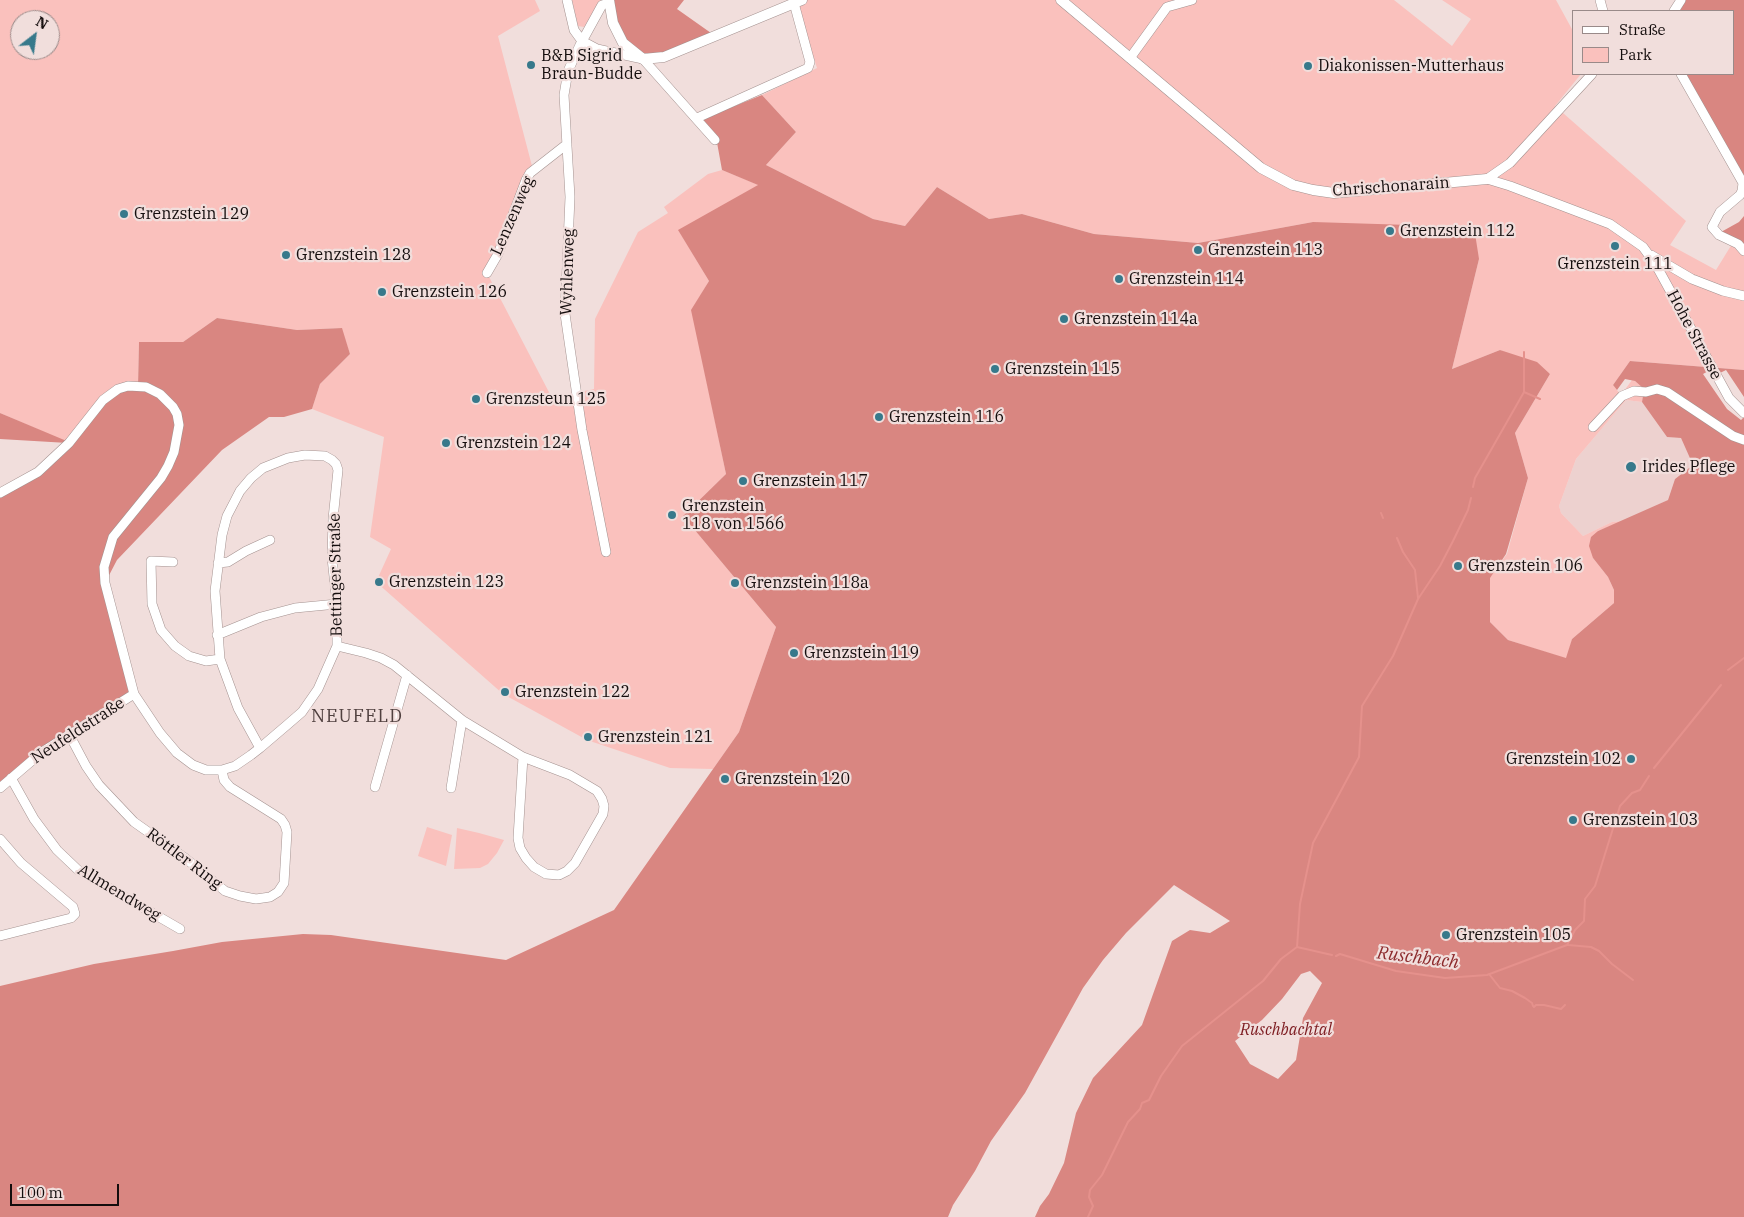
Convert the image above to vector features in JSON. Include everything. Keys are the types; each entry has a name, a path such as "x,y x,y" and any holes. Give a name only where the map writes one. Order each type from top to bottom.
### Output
{"street":[{"path":"567,0 574,30 582,41 597,49 643,59 664,57 798,2 810,62 808,68 697,118"},
{"name":"Chrischonarain","path":"1061,0 1261,168 1293,185 1334,193 1487,179"},
{"path":"1130,58 1167,7 1192,0"},
{"path":"610,4 613,23 623,43 643,59 715,140"},
{"name":"Wyhlenweg","path":"606,552 582,430 565,314 570,197 565,85 568,71 602,5 610,4"},
{"path":"1487,179 1510,162 1591,75"},
{"path":"1682,75 1743,183 1740,195 1720,212 1712,228 1719,236 1738,244 1744,251"},
{"name":"Lenzenweg","path":"487,273 498,254 530,173 567,144"},
{"name":"Hohe Strasse","path":"1487,179 1610,224 1643,247 1649,254 1729,398 1744,413"},
{"name":"Hohe Strasse","path":"1649,254 1692,279 1744,296"},
{"path":"0,493 38,472 69,442 103,400 118,389 128,386 146,387 160,394 173,407 177,414 179,425 174,452 168,466 161,478 113,537 104,567 109,601 134,694 160,733 178,753 193,765 206,770 222,770"},
{"path":"1593,427 1622,396 1634,391 1646,392 1657,389 1667,392 1733,436 1744,440"},
{"name":"Bettinger Straße","path":"218,563 227,516 240,491 251,478 263,468 288,458 305,455 324,456 336,464 338,470 333,519 332,558 337,604 337,646 318,689 310,702 295,719 235,766 222,770"},
{"path":"260,748 238,708 220,659 215,591 218,563 228,562 270,540"},
{"path":"173,562 152,560 152,604 161,630 175,646 188,656 206,661 220,659"},
{"path":"217,635 260,617 295,608 337,604"},
{"path":"337,646 381,658 407,675 462,720 523,757 570,775 596,790 602,799 602,814 575,863 568,871 558,875 546,874 534,867 520,848 518,838 523,757"},
{"path":"375,787 407,675"},
{"name":"Neufeldstraße","path":"0,788 42,752 134,694"},
{"path":"451,788 462,720"},
{"name":"Röttler Ring","path":"69,734 86,766 99,785 134,822 185,858 225,891 256,899 270,897 278,892 284,883 288,832 280,819 230,786 224,780 222,770"},
{"name":"Allmendweg","path":"11,778 34,819 57,850 78,870 180,929"},
{"path":"0,839 21,863 73,907 74,914 71,918 0,936"}],"shaded area":[{"path":"614,0 684,0 677,9 711,33 662,53 642,53 626,39 617,21"},
{"path":"1686,0 1744,0 1744,179 1685,75 1734,75 1734,10 1679,10"},
{"path":"762,95 796,132 766,165 873,219 905,226 937,187 989,219 1022,214 1094,234 1198,243 1313,222 1474,227 1479,259 1452,369 1500,350 1537,362 1550,374 1515,433 1528,478 1506,554 1490,578 1490,622 1508,640 1566,658 1572,639 1614,603 1614,590 1608,577 1593,558 1589,546 1591,537 1598,531 1668,500 1675,479 1693,465 1681,438 1667,437 1642,402 1644,389 1635,381 1625,379 1617,390 1613,385 1630,361 1744,370 1744,397 1726,370 1716,375 1712,369 1703,374 1727,409 1741,420 1744,417 1744,1217 1035,1217 1064,1163 1076,1113 1093,1078 1142,1025 1172,941 1190,930 1210,933 1230,921 1174,885 1126,933 1083,988 1025,1093 991,1141 975,1171 953,1205 948,1217 0,1217 0,986 94,964 222,942 303,934 331,935 506,960 614,910 739,732 776,627 683,516 726,474 691,310 709,281 678,230 758,185 722,170 716,137 702,119","holes":["1310,971 1322,983 1303,1018 1296,1060 1278,1079 1250,1064 1235,1041 1262,1020 1282,999 1301,974"]},
{"path":"1744,216 1744,247 1721,232 1739,222"},
{"path":"217,318 297,330 342,328 350,354 320,384 312,409 284,417 269,417 222,450 117,560 105,583 134,694 69,734 0,788 0,493 25,481 68,443 0,439 0,413 69,442 111,393 138,386 139,342 183,342"},
{"name":"Irides Pflege","path":"1626,400 1642,402 1667,437 1681,438 1693,465 1675,479 1668,500 1623,521 1612,522 1583,536 1561,513 1559,506 1576,459"}],"green space":[{"path":"0,0 535,0 540,11 498,36 532,166 487,273 552,398 594,389 595,319 638,232 668,213 664,207 708,174 722,170 759,185 679,231 709,281 692,310 726,474 683,516 776,627 739,732 713,769 670,768 587,740 503,694 376,582 391,549 370,537 384,437 312,409 320,384 350,354 341,328 297,330 217,318 183,342 139,342 138,386 69,443 0,413"},
{"path":"572,0 601,0 584,27 578,26"},
{"path":"795,0 1394,0 1452,46 1471,19 1442,0 1556,0 1572,29 1572,75 1580,75 1555,106 1686,221 1670,245 1716,270 1732,244 1744,255 1744,370 1630,361 1613,385 1621,395 1632,380 1635,381 1644,389 1642,402 1626,400 1576,459 1559,506 1561,513 1583,536 1612,522 1623,521 1598,531 1593,558 1608,577 1614,590 1614,603 1572,639 1567,659 1508,640 1490,622 1489,578 1507,554 1528,478 1515,433 1550,374 1500,350 1452,369 1479,259 1313,222 1198,243 1094,234 1022,214 989,219 937,187 905,226 873,219 766,165 796,132 762,95 817,68"},
{"path":"427,827 452,835 446,866 418,856"},
{"path":"457,828 504,840 488,864 480,868 454,869"}],"waterway":[{"path":"1473,487 1475,478 1524,392 1524,352"},
{"path":"1524,392 1540,399"},
{"path":"1297,947 1300,904 1313,843 1359,757 1362,706 1393,656 1418,599 1440,566 1453,541 1468,510 1471,498"},
{"path":"1381,513 1383,518"},
{"path":"1397,538 1403,552 1415,570 1418,598"},
{"name":"Ruschbach","path":"1728,670 1744,658"},
{"name":"Ruschbach","path":"1654,768 1721,685"},
{"name":"Ruschbach","path":"1336,956 1340,954 1396,971 1445,978 1487,975 1567,945 1575,930 1584,921 1585,899 1595,886 1620,806 1632,793 1640,790 1649,776"},
{"path":"1568,945 1591,947 1599,951 1633,980"},
{"name":"Ruschbach","path":"1088,1217 1093,1206 1089,1197 1090,1190 1102,1175 1128,1122 1140,1109 1142,1103 1149,1100 1161,1076 1182,1046 1263,981 1281,959 1297,947 1332,955"},
{"path":"1489,974 1500,988 1512,991 1525,998 1533,1006"},
{"path":"1534,1007 1536,1005 1544,1005 1561,1009 1565,1005"}],"place":[{"name":"B&B Sigrid Braun-Budde","path":"531,65"},
{"name":"Diakonissen-Mutterhaus","path":"1308,66"},
{"name":"Grenzstein 129","path":"124,214"},
{"name":"Grenzstein 112","path":"1390,231"},
{"name":"Grenzstein 111","path":"1615,246"},
{"name":"Grenzstein 113","path":"1198,250"},
{"name":"Grenzstein 128","path":"286,255"},
{"name":"Grenzstein 114","path":"1119,279"},
{"name":"Grenzstein 126","path":"382,292"},
{"name":"Grenzstein 114a","path":"1064,319"},
{"name":"Grenzstein 115","path":"995,369"},
{"name":"Grenzsteun 125","path":"476,399"},
{"name":"Grenzstein 116","path":"879,417"},
{"name":"Grenzstein 124","path":"446,443"},
{"name":"Irides Pflege","path":"1631,467"},
{"name":"Grenzstein 117","path":"743,481"},
{"name":"Grenzstein 118 von 1566","path":"672,515"},
{"name":"Grenzstein 106","path":"1458,566"},
{"name":"Grenzstein 123","path":"379,582"},
{"name":"Grenzstein 118a","path":"735,583"},
{"name":"Grenzstein 119","path":"794,653"},
{"name":"Grenzstein 122","path":"505,692"},
{"name":"Grenzstein 121","path":"588,737"},
{"name":"Grenzstein 102","path":"1631,759"},
{"name":"Grenzstein 120","path":"725,779"},
{"name":"Grenzstein 103","path":"1573,820"},
{"name":"Grenzstein 105","path":"1446,935"}],"district":[{"name":"NEUFELD","path":"357,717"}],"park label":[{"name":"Ruschbachtal","path":"1286,1030"}]}
